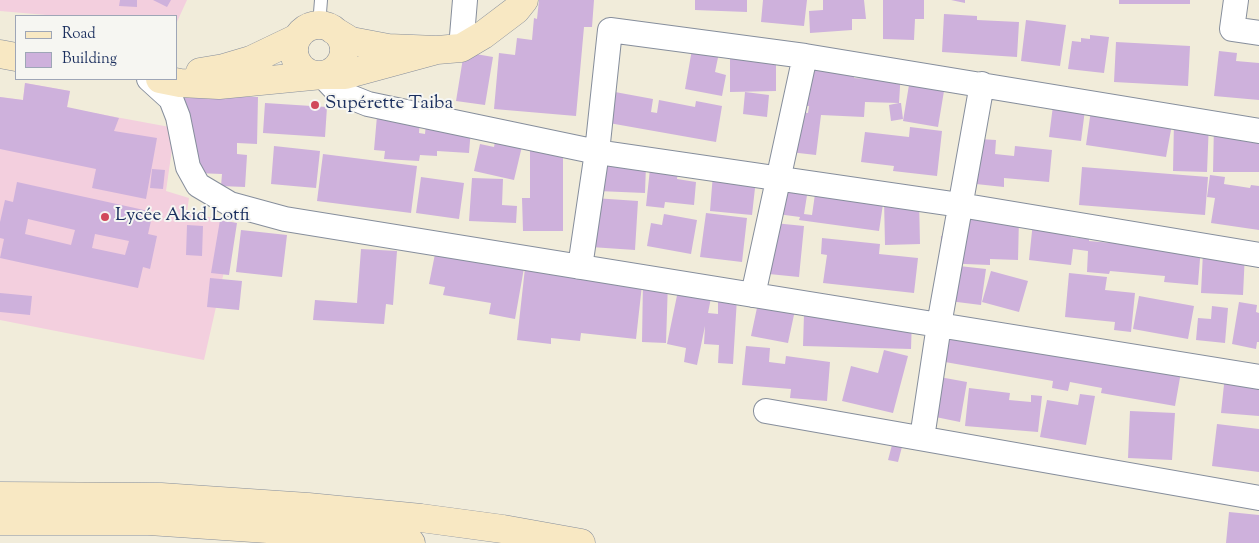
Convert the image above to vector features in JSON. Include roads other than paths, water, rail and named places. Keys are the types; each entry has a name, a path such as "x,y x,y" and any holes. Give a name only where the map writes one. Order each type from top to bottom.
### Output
{"main road":[{"path":"318,23 294,46 298,64 312,74 345,76 449,49 483,35 516,10 524,0"},
{"path":"318,23 351,41 388,48 449,49"},
{"path":"178,74 207,72 252,60 318,23"},
{"path":"165,80 180,83 219,85 329,73 341,61 344,52 343,44 339,36 318,23"},
{"path":"0,54 15,57"},
{"path":"0,496 161,497 308,507 467,524 581,543"},
{"path":"0,521 148,521 282,530 412,543"}],"street":[{"path":"449,49 465,0"},
{"path":"1236,0 1232,29 1259,33"},
{"path":"580,267 597,152 610,30 805,56 1259,131"},
{"path":"753,295 805,56"},
{"path":"322,75 338,92 368,104 597,152 960,205 1259,255"},
{"path":"150,80 171,99 178,117 188,167 198,185 230,204 285,219 1259,376"},
{"path":"922,438 939,325 982,84"},
{"path":"766,411 1259,498"}],"place":[{"name":"Supérette Taiba","path":"315,105"},
{"name":"Lycée Akid Lotfi","path":"105,217"}]}
